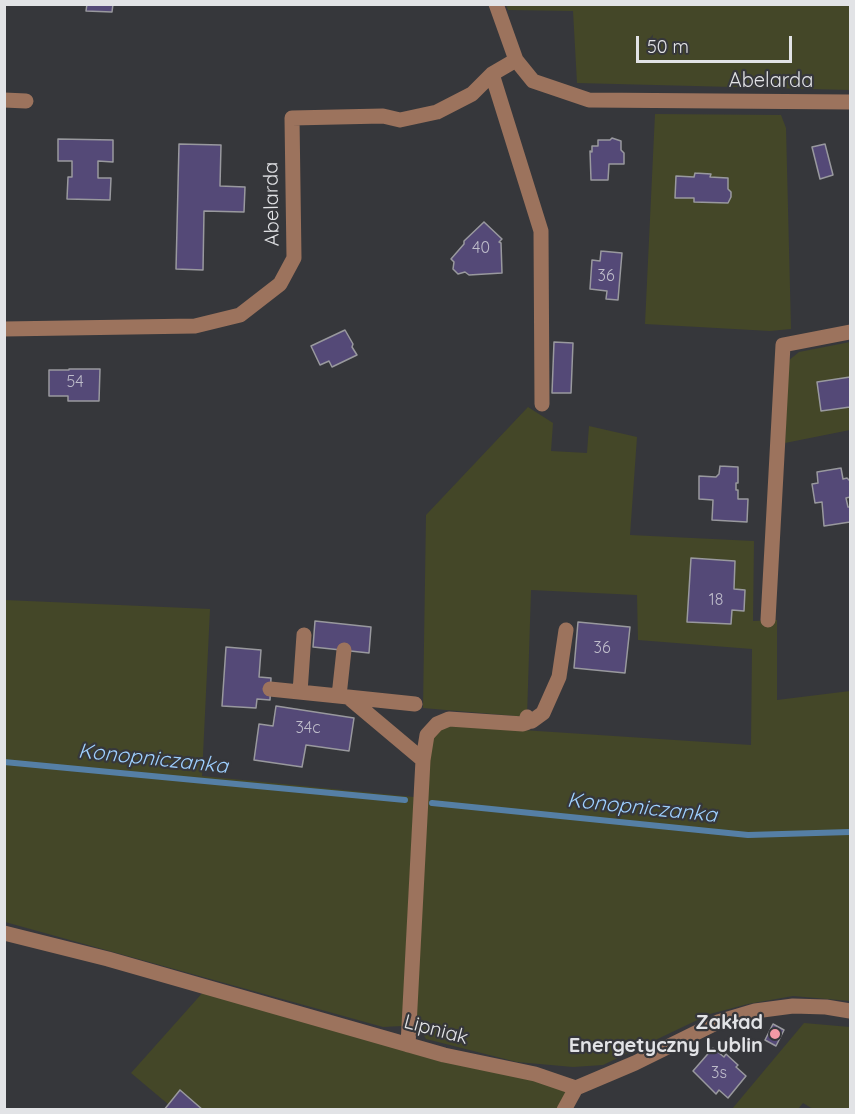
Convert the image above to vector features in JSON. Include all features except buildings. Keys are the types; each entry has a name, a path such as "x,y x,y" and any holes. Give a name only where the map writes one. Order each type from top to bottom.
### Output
{"street":[{"path":"496,4 516,60"},
{"name":"Abelarda","path":"4,329 195,326 240,315 280,284 294,258 292,118 383,116 400,120 437,112 472,94 492,74 516,60 532,81 589,100 850,102"},
{"path":"492,74 541,231 542,404"},
{"path":"4,100 26,101"},
{"path":"768,620 783,345 850,332"},
{"path":"408,1045 423,760 427,735 437,724 448,719 523,724 526,723 527,717 532,721 543,713 559,677 566,630"},
{"path":"300,692 304,635"},
{"path":"344,650 344,697"},
{"path":"270,689 415,704"},
{"path":"344,697 423,760"},
{"name":"Lipniak","path":"4,933 120,962 444,1055 535,1074 576,1088"},
{"path":"564,1110 576,1088 635,1063 718,1022 755,1011 793,1006 825,1007 850,1011"}],"green space":[{"path":"506,5 850,5 850,90 577,83 573,11 508,10"},
{"path":"655,114 781,115 786,128 791,329 770,331 645,324"},
{"path":"850,342 850,430 785,443 788,361 799,352"},
{"path":"528,407 553,423 551,451 587,453 589,426 637,437 630,535 754,541 753,621 777,620 777,700 850,691 850,1001 793,996 748,1004 710,1014 603,1065 573,1067 517,1062 426,1039 415,1021 428,764 434,735 446,725 751,745 752,649 638,640 637,595 531,590 527,717 423,708 426,515"},
{"path":"5,600 210,609 202,776 414,797 402,1026 383,1027 5,922"},
{"path":"205,990 576,1088 565,1109 175,1110 131,1073"},
{"path":"804,1023 850,1027 850,1109 813,1109 803,1103 798,1109 732,1109"}],"waterway":[{"name":"Konopniczanka","path":"4,762 405,800"},
{"name":"Konopniczanka","path":"432,803 748,835 850,832"}],"place":[{"name":"Zakład Energetyczny Lublin","path":"775,1034"}]}
